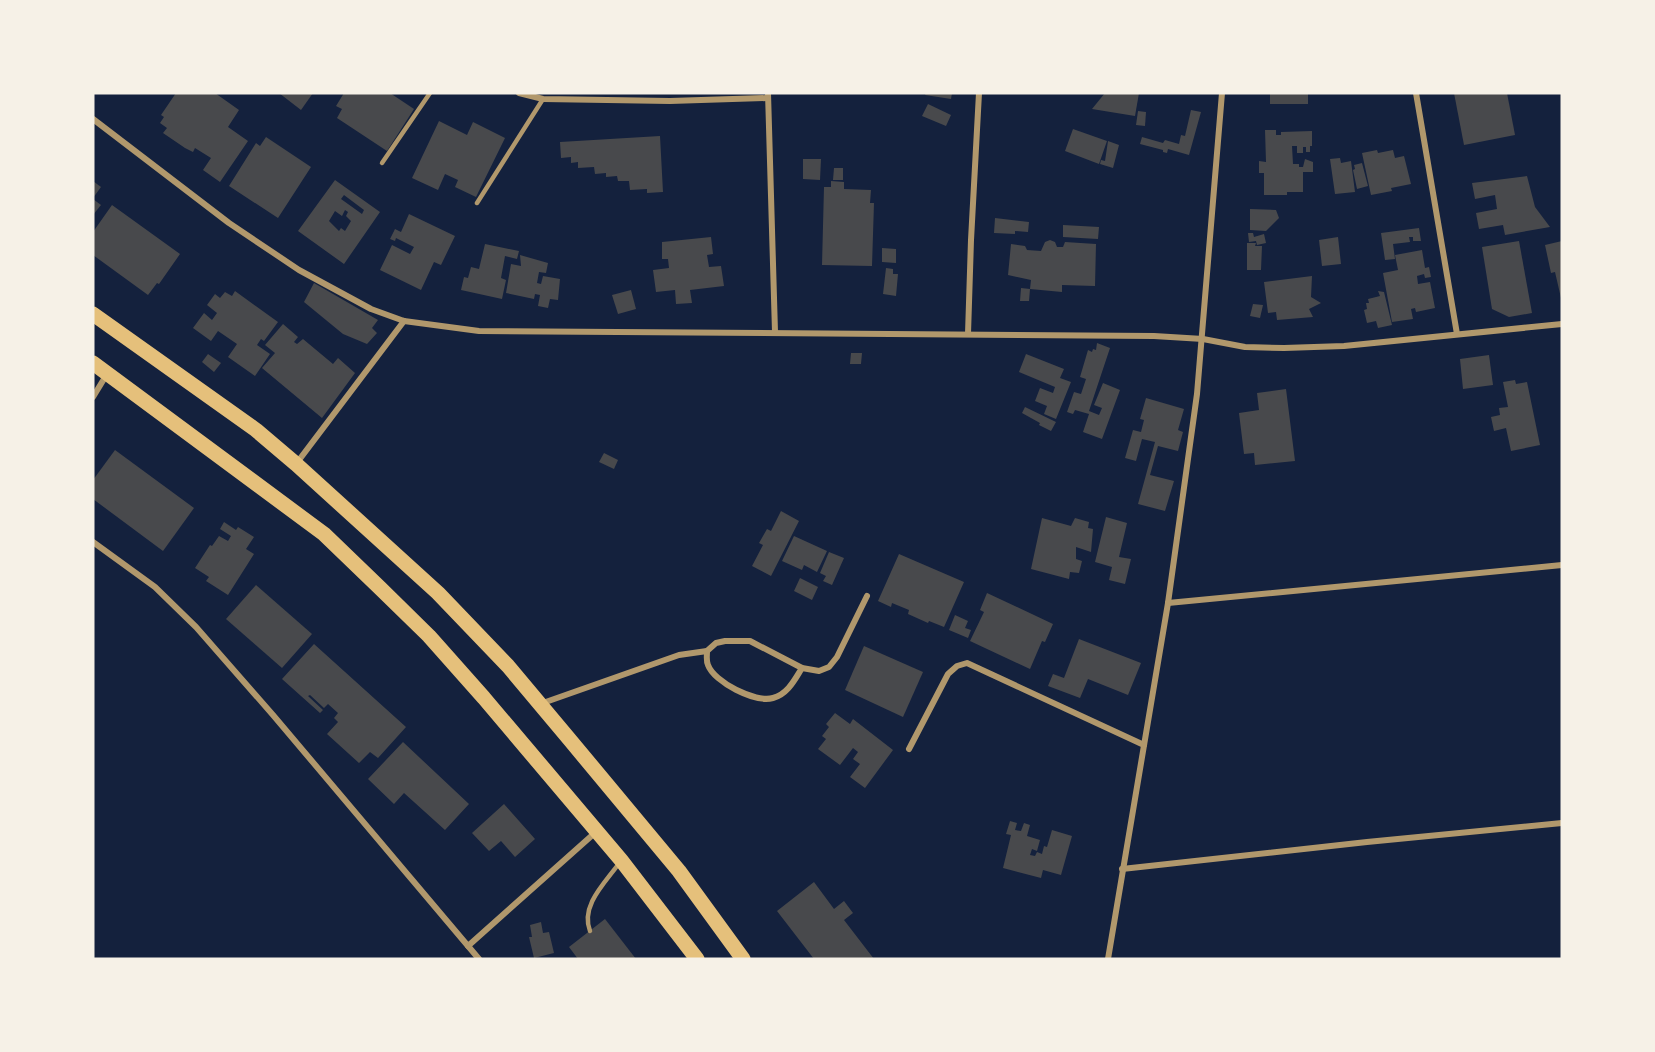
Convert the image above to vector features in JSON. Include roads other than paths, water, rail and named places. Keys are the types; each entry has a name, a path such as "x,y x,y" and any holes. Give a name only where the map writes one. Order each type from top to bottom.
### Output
{"main road":[{"path":"93,314 256,430 438,593 508,666 540,704 679,871 743,959"},
{"path":"93,363 324,534 429,636 597,831 698,959"}],"street":[{"path":"519,93 543,99 669,101 768,95 775,332"},
{"path":"968,334 979,93"},
{"path":"1108,959 1168,603 1197,394 1222,93"},
{"path":"1416,93 1457,334"},
{"path":"93,119 229,223 299,270 371,309 404,321 479,331 1063,334 1203,339 1245,347 1284,348 1344,346 1562,324"},
{"path":"296,464 404,321"},
{"path":"93,397 107,374"},
{"path":"93,542 155,587 204,636 266,706 479,959"},
{"path":"1168,603 1562,566"},
{"path":"540,704 679,655 707,651 716,643 725,641 750,641 802,668 819,670 829,667 837,657 867,596"},
{"path":"707,651 708,667 717,676 730,687 763,699 774,698 783,693 802,668"},
{"path":"909,749 948,674 957,666 967,663 1143,745"},
{"path":"1122,869 1562,823"},
{"path":"468,946 597,831"}],"lane":[{"path":"382,163 429,93"},
{"path":"477,203 543,99"},
{"path":"590,931 587,923 589,907 621,860"}]}
